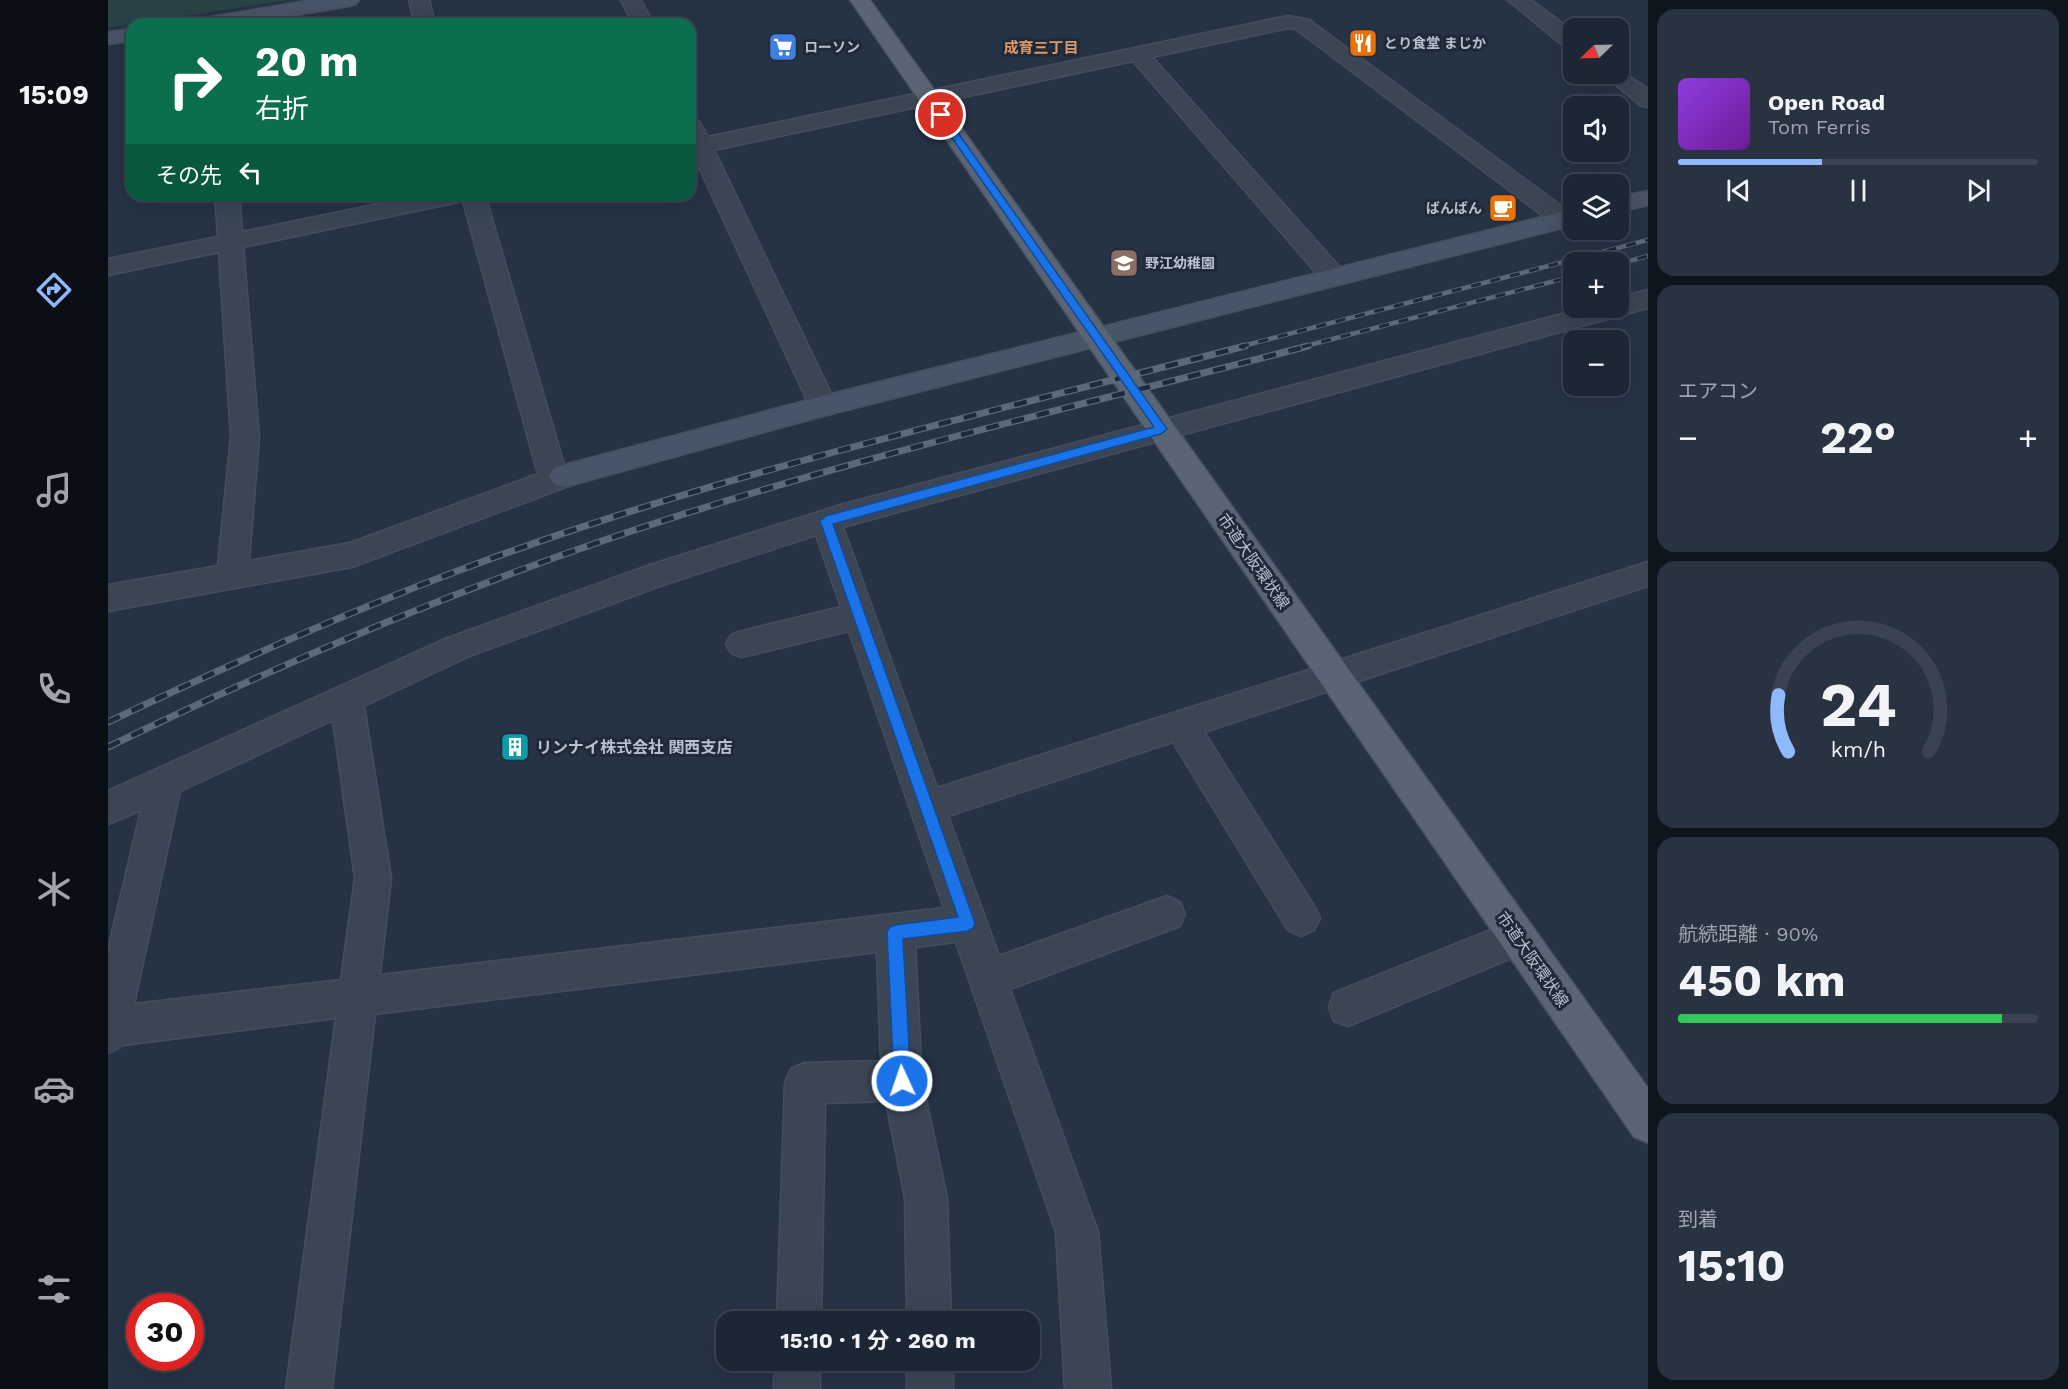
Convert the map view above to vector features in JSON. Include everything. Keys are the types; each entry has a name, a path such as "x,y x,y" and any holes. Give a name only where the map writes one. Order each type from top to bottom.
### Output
{"main road":[{"name":"市道大阪環状線","path":"860,0 1648,1123"}],"street":[{"path":"242,18 349,0"},
{"path":"419,0 424,18"},
{"path":"631,0 640,18"},
{"path":"1276,0 1284,22"},
{"path":"1518,0 1563,35"},
{"path":"696,138 928,97 1284,22 1302,24 1563,214"},
{"path":"108,38 126,35"},
{"path":"1137,53 1334,277"},
{"path":"1627,84 1648,100"},
{"path":"696,145 824,406"},
{"path":"1629,202 1648,198"},
{"path":"228,201 245,437 232,576"},
{"path":"108,267 430,201"},
{"path":"475,201 559,478"},
{"path":"108,598 352,555 559,478 824,406 1563,219"},
{"path":"1629,304 1648,299"},
{"path":"108,808 346,697 494,632 650,577 826,521 1576,318"},
{"path":"826,521 1077,1232 1088,1389"},
{"path":"926,807 1334,675 1643,583"},
{"path":"742,644 859,616"},
{"path":"309,1389 373,878 346,697"},
{"path":"1181,724 1301,918"},
{"path":"165,781 108,1028 968,923"},
{"path":"987,979 1167,914"},
{"path":"895,932 902,1081 926,1198 929,1311"},
{"path":"1348,1007 1518,937"},
{"path":"799,1311 805,1083 902,1081"},
{"path":"797,1389 798,1371"},
{"path":"930,1371 930,1389"}],"green space":[{"path":"108,0 289,0 173,18 126,18 126,25 108,28"}],"railway":[{"path":"1239,347 1648,240"},
{"path":"1629,261 1648,256"},
{"path":"1302,347 1563,279"},
{"path":"108,722 331,621 468,567 563,533 659,502 854,447 1245,346"},
{"path":"108,747 352,636 539,563 602,541 689,512 864,461 1308,346"}],"place":[{"name":"とり食堂 まじか","path":"1363,43"},
{"name":"ローソン","path":"783,47"},
{"name":"ばんばん","path":"1503,208"},
{"name":"野江幼稚園","path":"1124,263"},
{"name":"リンナイ株式会社 関西支店","path":"515,747"}],"district":[{"name":"成育三丁目","path":"1041,48"}],"route":[{"path":"902,1081 895,932 968,923 826,521 1161,429 941,115"}]}
